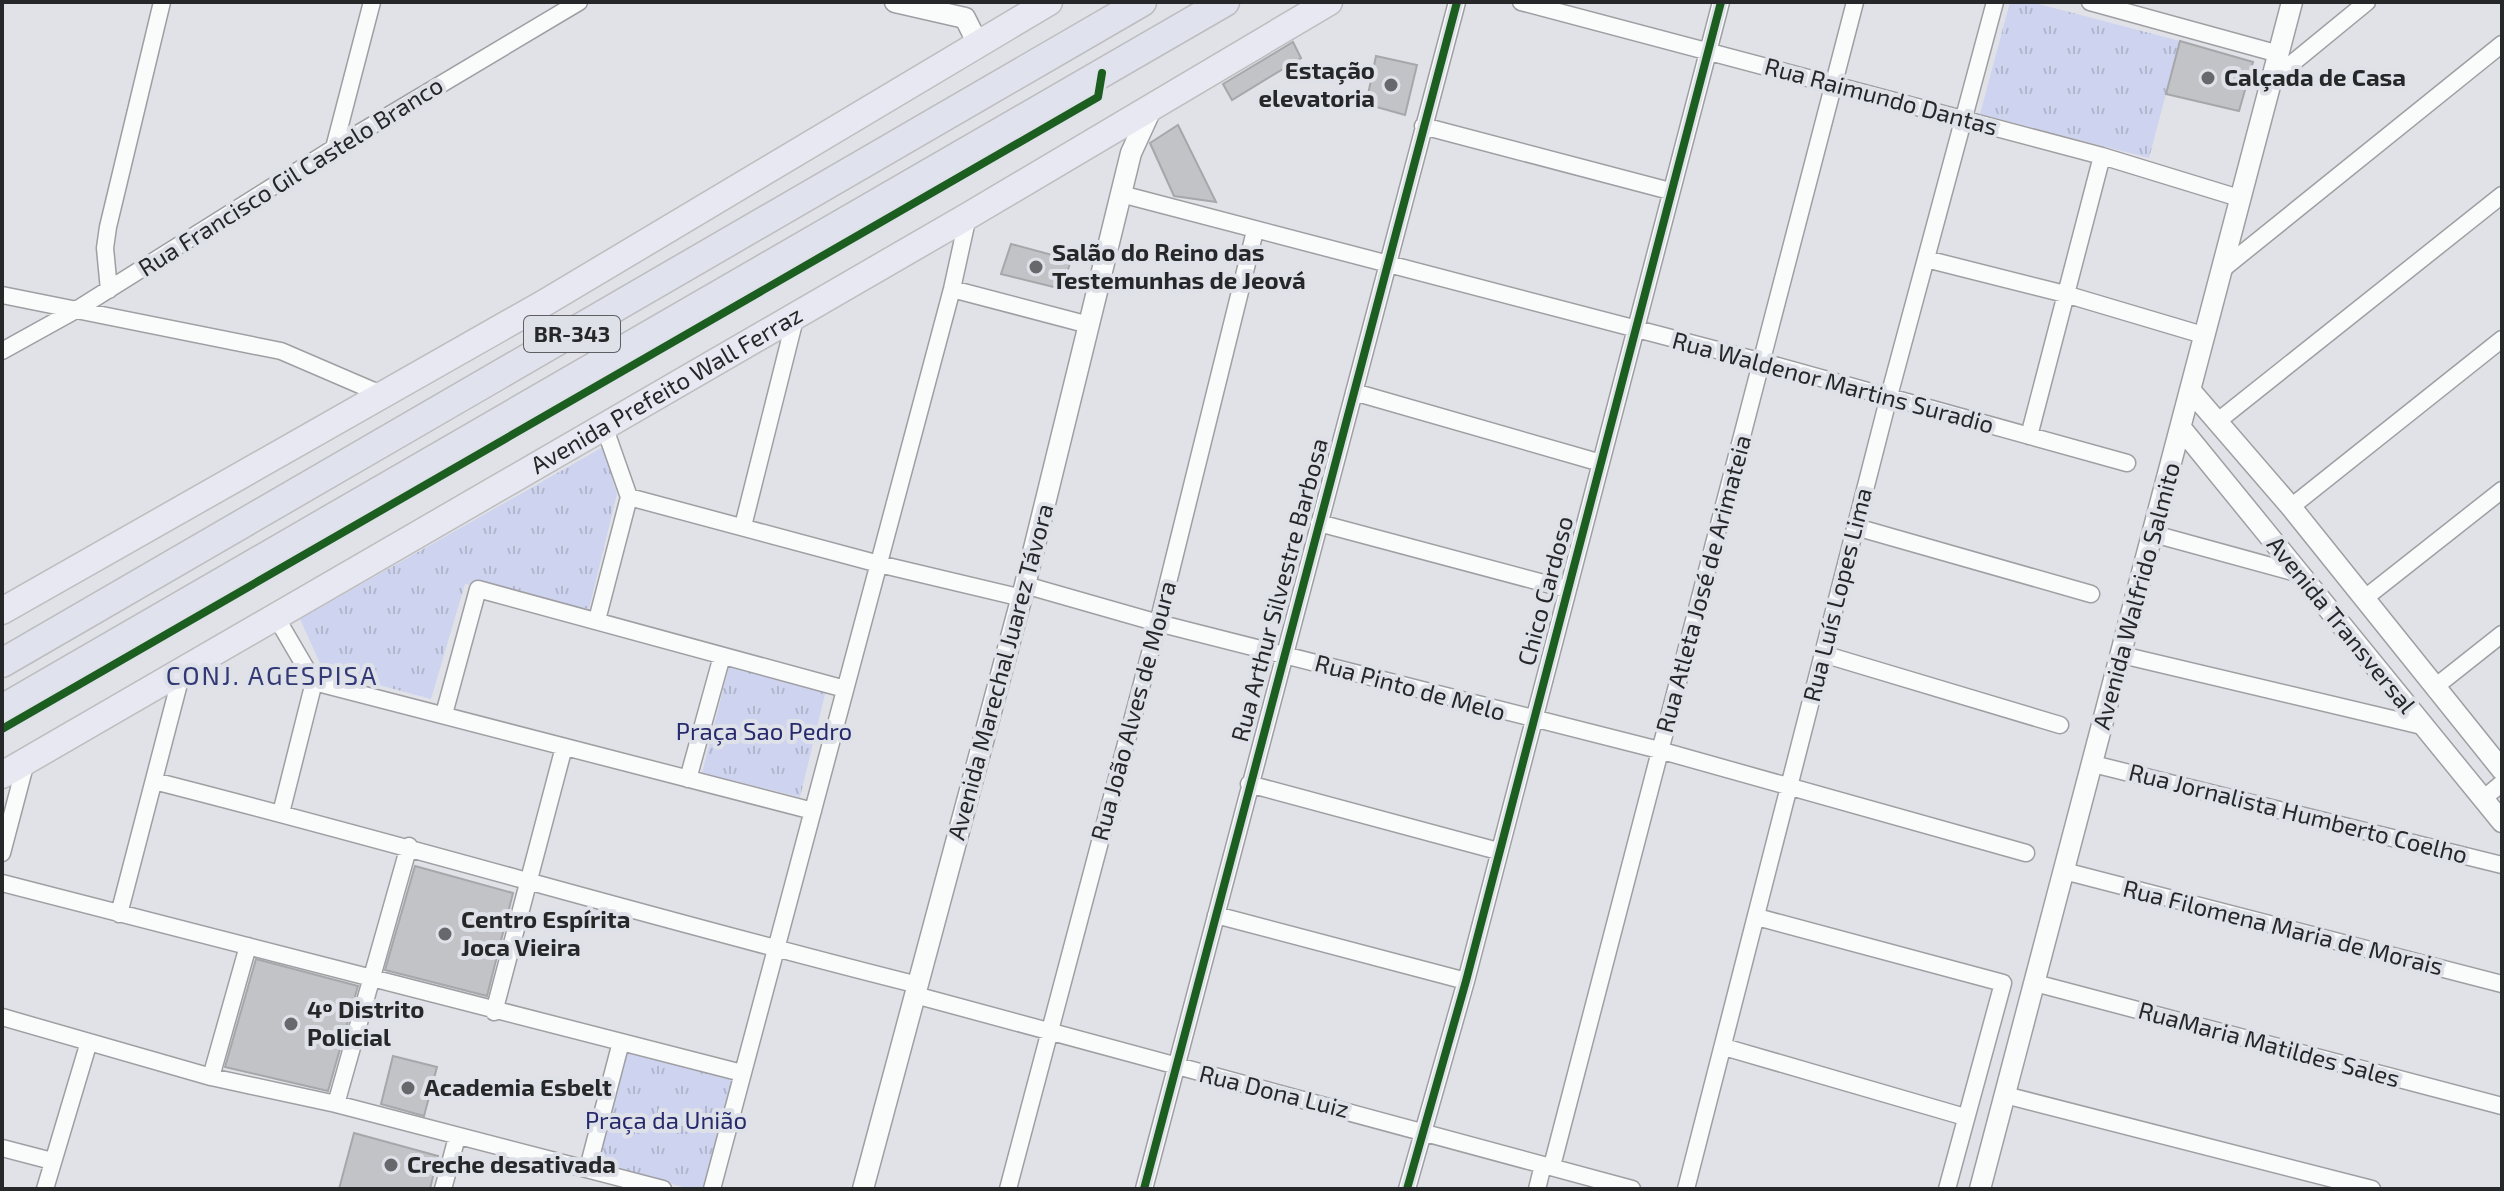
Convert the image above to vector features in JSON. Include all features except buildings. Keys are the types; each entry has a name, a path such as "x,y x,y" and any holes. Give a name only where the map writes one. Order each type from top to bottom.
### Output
{"highway":[{"name":"BR-343","path":"2,663 1142,2"},
{"name":"BR-343","path":"2,709 1225,2"}],"main road":[{"path":"2,611 546,302 1049,2"},
{"name":"Avenida Prefeito Wall Ferraz","path":"2,775 968,216 1329,2"}],"street":[{"path":"109,290 105,248 108,227 162,2"},
{"path":"334,148 372,2"},
{"name":"Rua Francisco Gil Castelo Branco","path":"2,351 76,310 334,148 579,2"},
{"path":"895,2 960,10 978,44"},
{"name":"Rua Arthur Silvestre Barbosa","path":"1144,1189 1457,2"},
{"name":"Rua Raimundo Dantas","path":"1521,2 2102,156 2239,198"},
{"name":"Chico Cardoso","path":"1407,1189 1466,981 1721,2"},
{"name":"Rua Atleta José de Arimateia","path":"1537,1189 1548,1166 1763,362 1855,2"},
{"name":"Rua Luís Lopes Lima","path":"1686,1189 1889,396 1995,2"},
{"path":"2090,2 2279,54"},
{"name":"Avenida Walfrido Salmito","path":"1980,1189 2292,2"},
{"path":"2273,79 2367,2"},
{"path":"2224,268 2502,44"},
{"name":"Avenida Marechal Juarez Távora","path":"863,1189 1024,592 1131,153 1153,105"},
{"path":"1423,126 1670,191"},
{"path":"1114,128 1131,153"},
{"path":"2029,436 2102,156"},
{"name":"Rua Waldenor Martins Suradio","path":"1121,194 1763,362 2127,463"},
{"path":"2218,421 2502,195"},
{"path":"712,1189 952,289 968,216"},
{"name":"Rua João Alves de Moura","path":"1008,1189 1158,623 1255,231"},
{"path":"1926,259 2065,294 2203,335"},
{"path":"952,289 1089,325"},
{"path":"2,295 281,351 381,394"},
{"path":"743,526 796,315"},
{"path":"2291,507 2502,339"},
{"name":"Avenida Transversal","path":"2190,390 2291,507 2502,770"},
{"path":"1354,392 1601,463"},
{"path":"597,620 629,497 604,426"},
{"name":"Avenida Transversal","path":"2181,428 2502,822"},
{"path":"2365,598 2502,490"},
{"name":"Rua Pinto de Melo","path":"629,497 879,564 1024,592 1158,623 1533,721 1659,750 2026,853"},
{"path":"1319,523 1566,589"},
{"path":"1856,527 2091,594"},
{"path":"2154,534 2300,574"},
{"path":"444,714 478,589 845,689"},
{"path":"276,617 314,682 281,813"},
{"path":"2435,687 2502,634"},
{"path":"1823,654 2060,725"},
{"path":"2122,655 2422,726"},
{"path":"688,779 722,656"},
{"path":"119,914 182,672"},
{"path":"314,682 813,811"},
{"path":"494,1012 564,747"},
{"path":"2,853 26,762"},
{"name":"Rua Jornalista Humberto Coelho","path":"2093,764 2502,865"},
{"name":"Rua Dona Luiz","path":"154,781 409,846 917,990 1050,1032 1424,1130 1632,1189"},
{"path":"2483,799 2502,783"},
{"path":"1249,784 1498,851"},
{"path":"336,1104 409,846"},
{"name":"Rua Filomena Maria de Morais","path":"2064,871 2502,984"},
{"path":"2,883 494,1012 742,1073"},
{"path":"1216,915 1466,981"},
{"path":"1757,917 2003,983 1947,1189"},
{"path":"211,1077 248,946"},
{"name":"RuaMaria Matildes Sales","path":"2035,983 2502,1106"},
{"path":"2,1017 88,1045 211,1077 336,1104 663,1189"},
{"path":"588,1168 621,1042"},
{"path":"45,1189 88,1045"},
{"path":"1724,1047 1965,1117"},
{"path":"2005,1095 2372,1189"},
{"path":"443,1189 457,1137"},
{"path":"2,1148 52,1161"}],"green space":[{"path":"2010,2 2031,2 2180,41 2149,158 1980,114"},
{"path":"603,447 617,494 589,609 465,584 431,699 323,670 300,619"},
{"name":"Praça Sao Pedro","path":"729,666 826,690 800,797 702,773"},
{"name":"Praça da União","path":"625,1050 736,1079 707,1189 690,1189 595,1163"}],"cycle path":[{"path":"1144,1189 1457,2"},
{"path":"1407,1189 1466,981 1721,2"},
{"path":"2,729 1098,97 1102,73"}],"place":[{"name":"Calçada de Casa","path":"2208,78"},
{"name":"Estação elevatoria","path":"1391,85"},
{"name":"Salão do Reino das Testemunhas de Jeová","path":"1036,267"},
{"name":"Centro Espírita Joca Vieira","path":"445,934"},
{"name":"4º Distrito Policial","path":"291,1024"},
{"name":"Academia Esbelt","path":"408,1088"},
{"name":"Creche desativada","path":"391,1165"}],"district":[{"name":"CONJ. AGESPISA","path":"272,676"}]}
